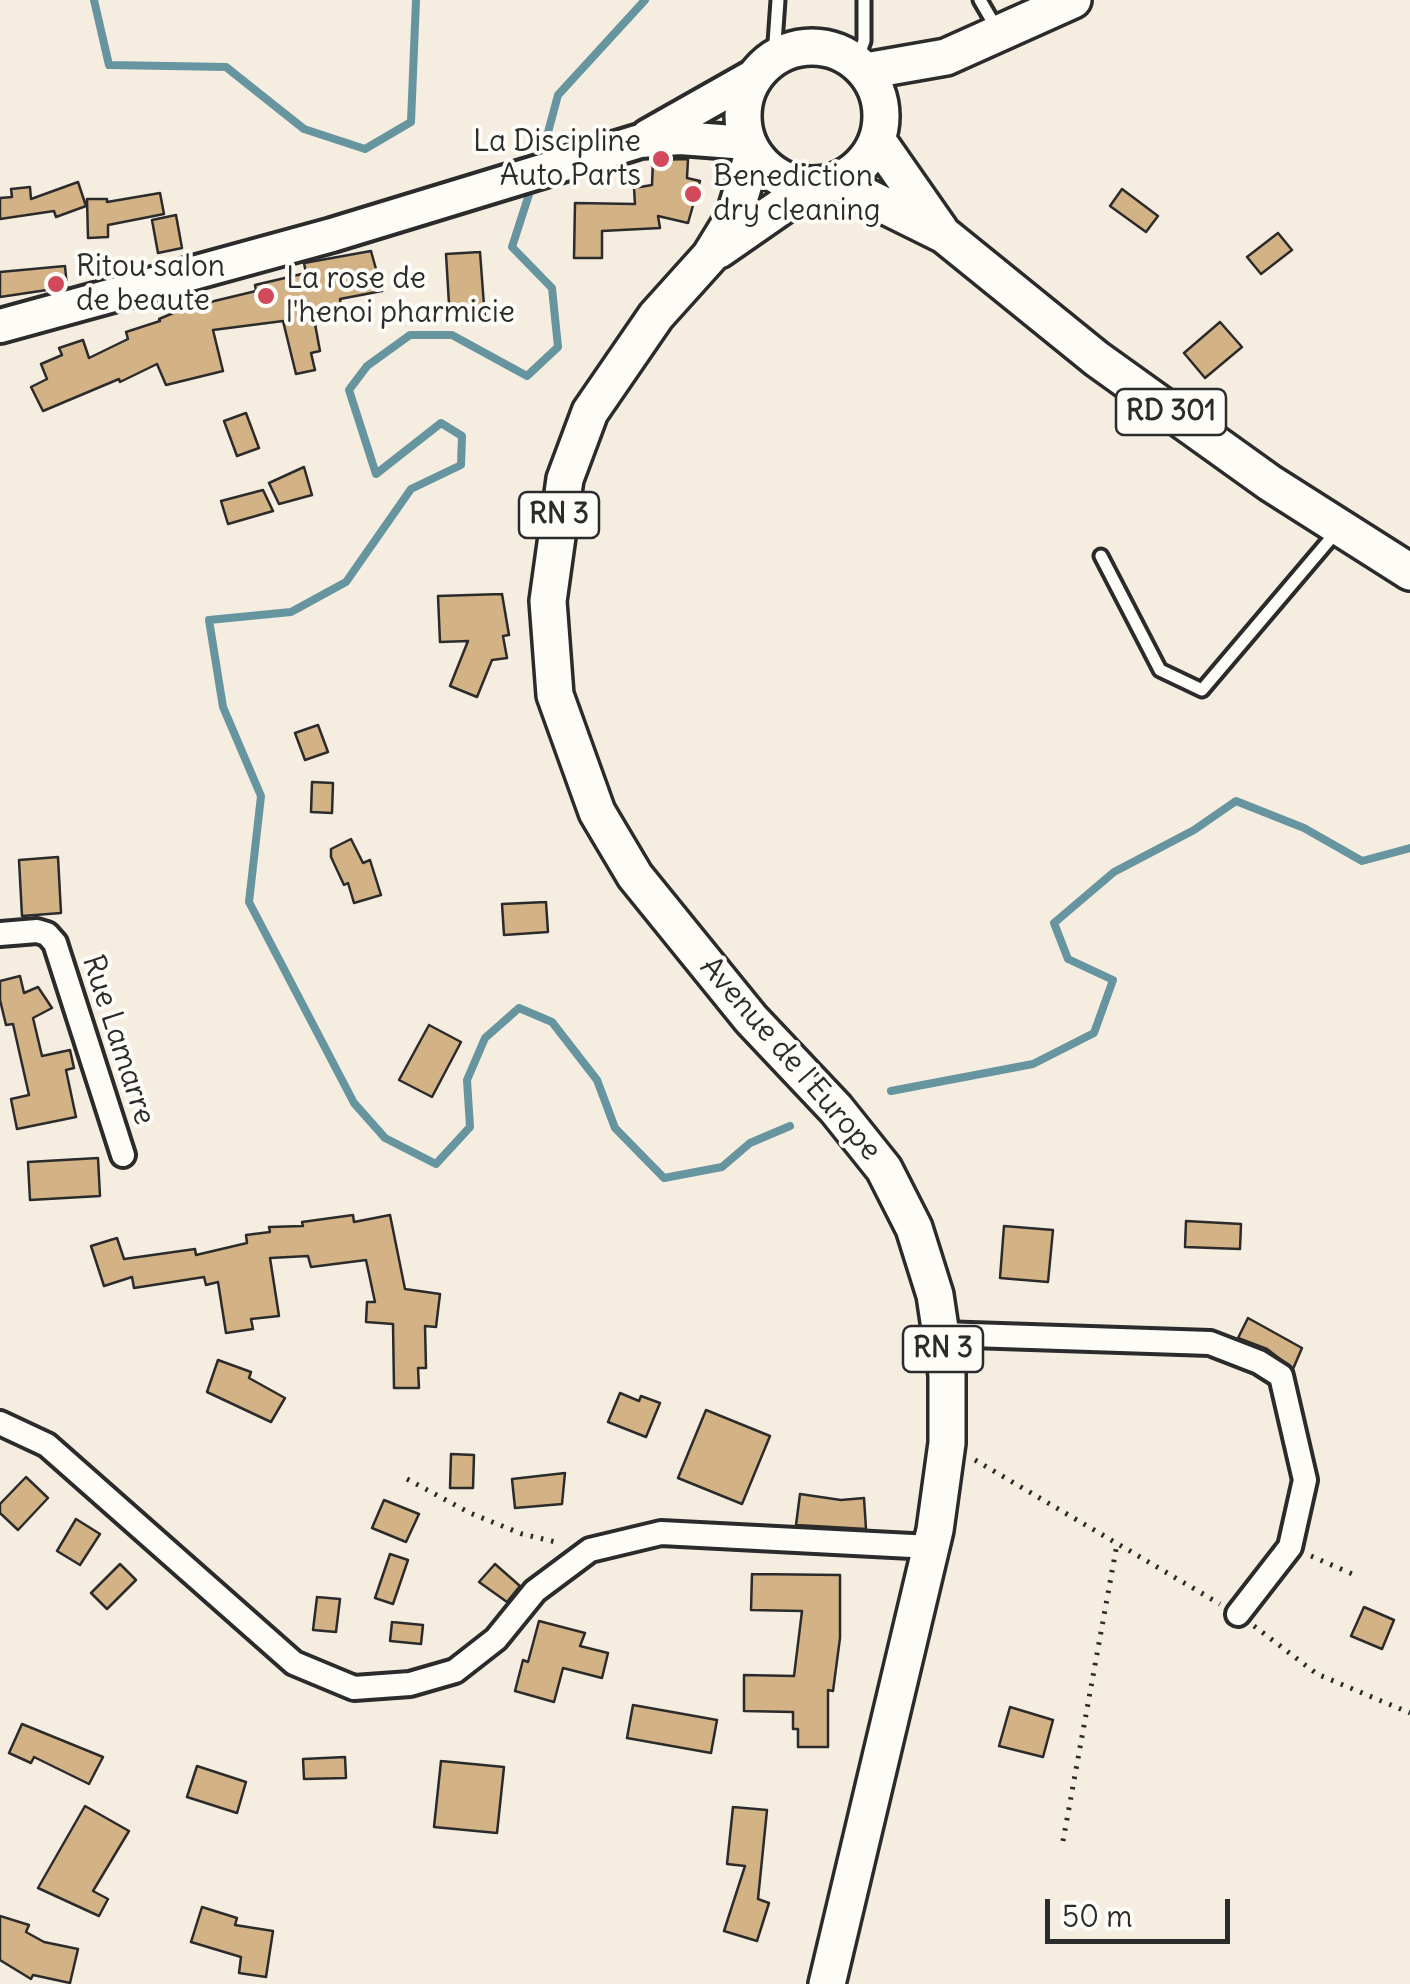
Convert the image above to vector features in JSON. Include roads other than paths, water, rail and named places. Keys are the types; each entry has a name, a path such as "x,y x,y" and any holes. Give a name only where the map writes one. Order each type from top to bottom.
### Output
{"main road":[{"path":"861,66 946,57 1073,0"},
{"path":"640,141 802,47 830,48 861,66 877,89 880,126"},
{"path":"764,66 743,108 750,148 768,170 788,182 824,184 861,166 880,126 946,57"},
{"name":"RD 301","path":"880,126 944,235"},
{"path":"0,326 510,182 640,141 680,138 750,148"},
{"name":"Avenue de l'Europe","path":"750,148 734,217 710,256 656,316 590,412 564,479 548,601 555,695 598,812 635,876 751,1019 836,1109 884,1169 914,1228 934,1295 948,1375 947,1443 930,1547 826,1984"},
{"name":"RD 301","path":"824,184 944,235 1097,359 1270,483 1410,572"},
{"name":"Avenue de l'Europe","path":"710,256 824,184"}],"street":[{"name":"Rue Lamarre","path":"0,934 37,931 55,943 123,1155"},
{"path":"941,1334 1210,1343 1259,1362 1281,1376 1305,1480 1290,1546 1238,1614"},
{"path":"0,1423 48,1446 294,1663 354,1688 410,1684 455,1671 496,1639 535,1590 590,1550 661,1533 930,1547"}],"lane":[{"path":"764,66 778,0"},
{"path":"861,66 864,0"},
{"path":"980,0 999,33"},
{"path":"1101,556 1160,670 1202,690 1340,528"}],"waterway":[{"path":"94,0 109,65 226,67 304,129 365,149 411,122 416,0"},
{"path":"540,162 558,95 645,0"},
{"path":"532,185 512,247 552,288 558,347 527,376 452,335 410,335 367,366 349,390 376,474 441,423 462,436 461,465 411,489 346,582 291,612 209,620 223,707 261,796 249,902 354,1103 385,1138 436,1164 470,1127 467,1080 485,1038 519,1008 552,1022 597,1080 615,1128 664,1178 722,1167 750,1143 790,1126"},
{"path":"891,1091 1033,1064 1094,1033 1113,980 1068,959 1054,923 1114,872 1194,830 1236,801 1304,828 1362,861 1410,848"}],"place":[{"name":"La Discipline Auto Parts","path":"661,159"},
{"name":"Benediction dry cleaning","path":"693,194"},
{"name":"Ritou salon de beaute","path":"56,284"},
{"name":"La rose de l'henoi pharmicie","path":"266,296"}]}
